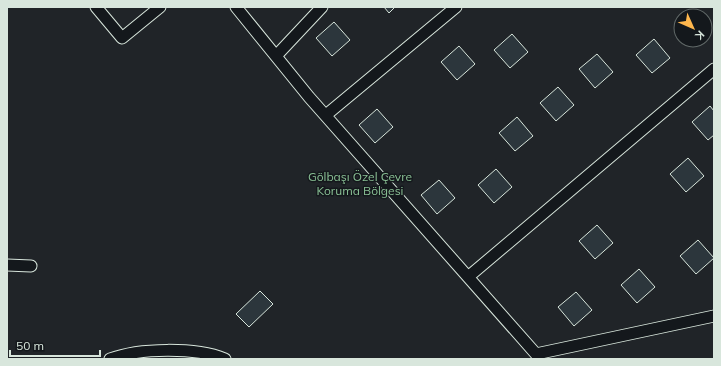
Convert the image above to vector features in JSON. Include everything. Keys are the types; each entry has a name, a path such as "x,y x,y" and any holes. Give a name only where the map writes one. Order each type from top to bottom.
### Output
{"street":[{"path":"96,7 122,38 160,7"},
{"path":"236,7 326,115 536,354 714,316"},
{"path":"276,56 322,7"},
{"path":"326,115 456,7"},
{"path":"468,277 714,69"},
{"path":"7,265 31,266"},
{"path":"110,359 126,353 151,350 211,354 225,359"}],"green space":[{"name":"Gölbaşı Özel Çevre Koruma Bölgesi","path":"7,7 714,7 714,359 7,359"}],"building":[{"path":"384,7 395,7 389,13"},
{"path":"334,22 350,40 332,56 316,38"},
{"path":"512,34 528,52 510,68 494,50"},
{"path":"654,39 670,58 652,73 636,55"},
{"path":"459,46 475,64 457,80 441,62"},
{"path":"597,54 613,72 595,88 579,69"},
{"path":"558,87 574,105 556,121 540,103"},
{"path":"710,106 714,111 714,135 708,140 692,122"},
{"path":"377,109 393,127 375,143 359,125"},
{"path":"517,117 533,136 515,151 499,133"},
{"path":"688,158 704,176 686,192 670,174"},
{"path":"496,169 512,187 494,203 478,185"},
{"path":"439,180 455,198 437,214 421,195"},
{"path":"597,225 613,243 595,259 579,241"},
{"path":"698,240 714,258 696,274 680,256"},
{"path":"639,269 655,287 637,303 621,285"},
{"path":"260,291 273,304 249,327 236,314"},
{"path":"576,292 592,310 574,326 558,307"}]}
